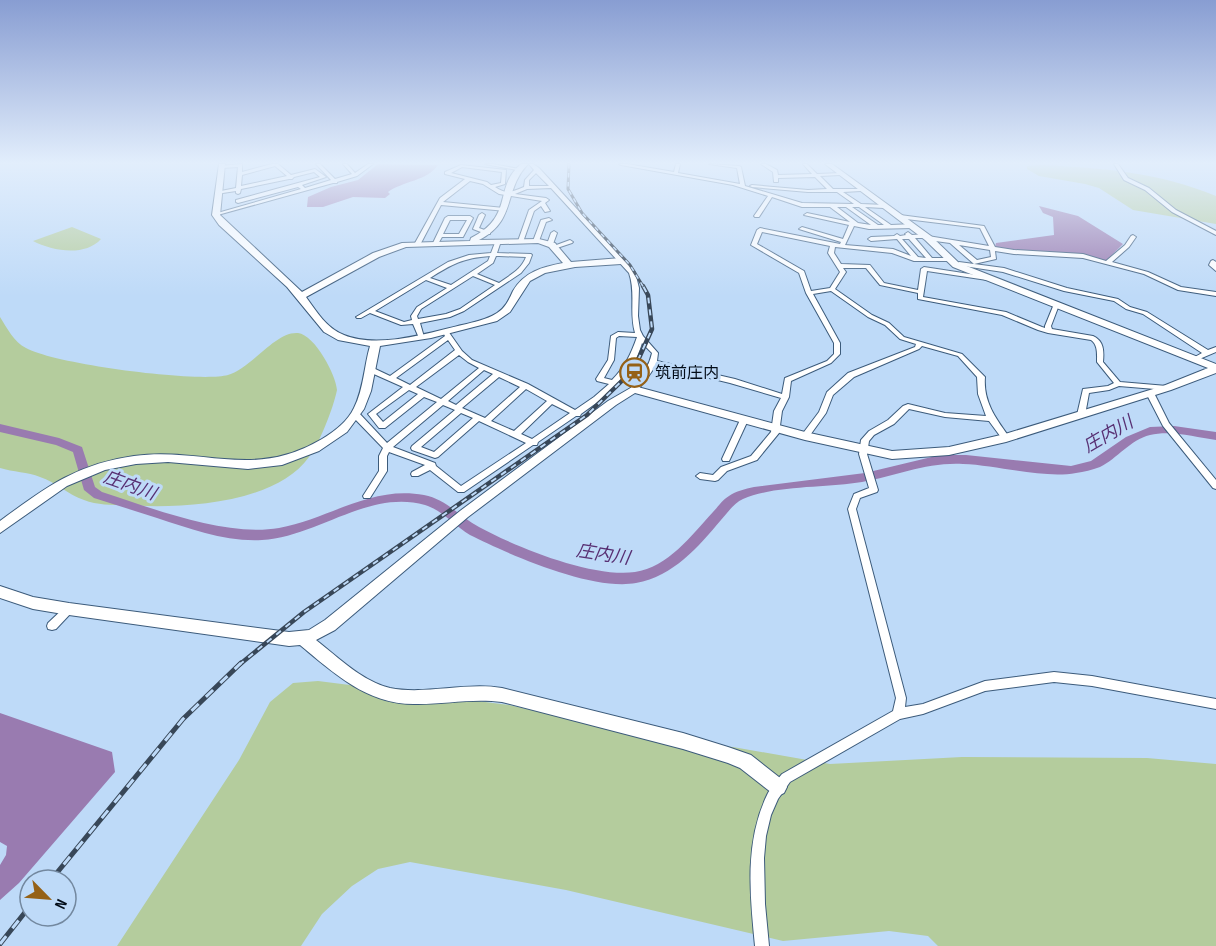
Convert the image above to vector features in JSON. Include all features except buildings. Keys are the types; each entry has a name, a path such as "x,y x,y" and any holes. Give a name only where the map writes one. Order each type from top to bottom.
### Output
{"street":[{"path":"216,215 217,208"},
{"path":"216,215 240,208"},
{"path":"418,243 437,208"},
{"path":"462,242 488,233 494,228 504,210 489,208"},
{"path":"520,241 535,208"},
{"path":"0,592 33,603 69,609 278,637 304,639 320,633 464,514 633,389 654,362 652,349 639,336 635,323 638,289 632,272 572,208"},
{"path":"757,216 762,208"},
{"path":"795,236 809,208"},
{"path":"833,208 857,225 880,249"},
{"path":"848,208 876,228 884,238"},
{"path":"861,208 890,227 917,259"},
{"path":"887,208 927,237 940,243 954,262 987,278 1216,368"},
{"path":"1170,208 1216,233"},
{"path":"216,215 300,296 326,329 340,336 376,343 449,336"},
{"path":"482,215 476,229 488,233"},
{"path":"807,215 876,228 913,226"},
{"path":"900,217 982,227 992,247 994,258 976,262 954,262"},
{"path":"300,296 393,248 461,236 470,218 448,218 438,239"},
{"path":"813,232 822,218"},
{"path":"536,241 544,220 549,220"},
{"path":"829,236 837,221"},
{"path":"939,221 940,243"},
{"path":"952,223 954,241 976,262"},
{"path":"700,476 714,478 724,469 754,458 777,429 778,411 785,397 788,380 829,362 837,354 837,344 808,293 802,272 754,245 760,230 833,245 843,243 857,225"},
{"path":"967,225 973,244"},
{"path":"902,227 930,259"},
{"path":"802,229 829,236 843,243 901,252 917,259 1004,270 1066,290 1116,300 1128,308 1145,313 1207,353"},
{"path":"552,245 554,233"},
{"path":"871,239 927,237"},
{"path":"1107,263 1127,246 1133,237"},
{"path":"438,239 462,242 536,241 552,245 570,242"},
{"path":"421,337 414,316 419,308 491,261 498,241"},
{"path":"907,248 954,241 1022,252 1072,254 1146,273 1185,291 1216,294"},
{"path":"552,245 570,266"},
{"path":"832,289 843,272 831,253 833,245"},
{"path":"359,317 460,258 530,255 523,268 456,313 415,323 399,323 370,311"},
{"path":"393,380 449,336 501,315 508,309 522,283 531,275 547,269 621,261"},
{"path":"1215,261 1212,265 1216,269"},
{"path":"840,266 868,266 882,284 921,292"},
{"path":"987,278 924,269 920,298 1004,313 1050,332 1096,340 1101,350 1100,362 1118,384 1167,388"},
{"path":"472,274 500,285"},
{"path":"425,278 451,287"},
{"path":"808,293 832,289 887,324 897,335 935,346 964,358 981,377 981,392 990,419 1006,438"},
{"path":"1050,332 1048,326 1056,305"},
{"path":"615,383 600,379 611,360 613,337 618,334 639,336"},
{"path":"449,336 459,351 470,361 578,414"},
{"path":"356,415 387,448 432,465 461,490 578,414 615,383 634,357 639,336"},
{"path":"0,528 54,488 79,474 99,467 167,458 232,465 274,462 323,443 346,426 356,415 362,402 376,343"},
{"path":"805,436 822,413 830,394 851,375 917,348 921,343"},
{"path":"1195,359 1216,350"},
{"path":"423,394 382,426 372,414 459,351"},
{"path":"654,362 785,397"},
{"path":"367,495 383,471 383,456 387,448 483,367"},
{"path":"633,389 777,429 892,456 949,451 1006,438 1167,388 1216,368"},
{"path":"369,369 534,443"},
{"path":"498,374 415,448 435,455 525,386"},
{"path":"1081,415 1086,391 1109,388 1118,384"},
{"path":"1150,393 1166,424 1216,486"},
{"path":"515,435 552,400"},
{"path":"898,714 901,698 852,509 857,496 874,490 865,464 864,450 867,436 892,421 904,406 913,406 945,415 990,419"},
{"path":"726,459 744,420"},
{"path":"415,474 432,465"},
{"path":"52,626 69,609"},
{"path":"304,639 357,681 384,693 406,697 480,691 502,695 683,741 728,755 745,761 778,787"},
{"path":"762,946 756,888 758,851 764,820 778,787 786,778 898,714 923,709 985,686 1054,677 1092,681 1216,704"}],"green space":[{"path":"1130,208 1216,208 1216,224"},
{"path":"72,227 101,239 86,248 68,251 33,241"},
{"path":"0,317 18,342 41,354 94,366 188,376 228,375 245,366 281,338 298,333 305,335 318,348 333,375 337,390 326,425 309,457 293,473 273,485 250,494 197,504 146,506 94,503 78,498 40,477 0,468"},
{"path":"318,681 509,705 668,741 733,747 830,764 962,757 1147,758 1216,764 1216,946 938,946 928,936 889,931 783,941 566,890 410,862 378,869 352,886 322,914 301,946 117,946 239,760 270,702 293,683"}],"shaded area":[{"path":"1040,208 1078,216 1123,244 1106,261 1064,253 995,247 996,243 1054,235 1053,217 1043,213"},
{"path":"0,713 112,752 115,772 32,868 18,868 18,884 0,900 0,865 6,855 7,846 0,842"}],"waterway":[{"name":"庄内川","path":"0,428 59,442 78,450 90,490 98,495 214,530 246,535 279,533 298,529 367,503 404,498 425,500 444,509 473,530 508,546 573,570 615,578 646,575 670,563 731,501 754,491 865,477 919,463 951,459 1071,470 1095,464 1130,439 1150,431 1174,430 1216,436"}],"railway":[{"path":"579,208 630,265 644,288"},
{"path":"239,665 304,612 587,415 634,369 652,329 648,295 643,286"},
{"path":"61,868 183,719 241,663"},
{"path":"0,944 18,921"}],"place":[{"name":"筑前庄内","path":"634,372"}]}
